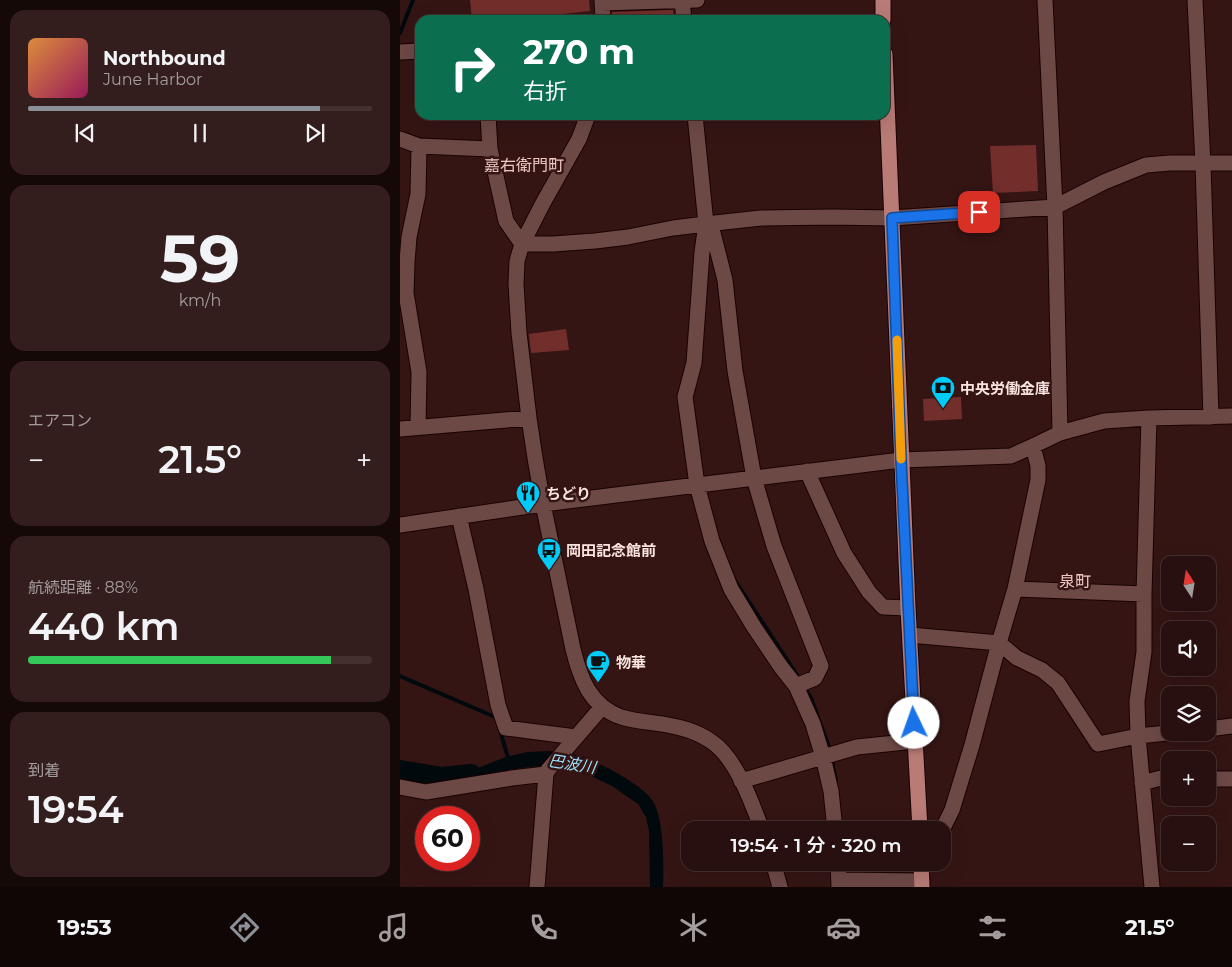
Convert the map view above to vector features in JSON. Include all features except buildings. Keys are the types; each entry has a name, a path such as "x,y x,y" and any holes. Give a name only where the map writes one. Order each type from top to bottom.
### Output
{"main road":[{"path":"883,0 884,15"},
{"path":"888,120 901,460 919,821"},
{"path":"922,871 922,884"}],"street":[{"path":"682,0 684,15"},
{"path":"602,15 602,2 697,0"},
{"path":"1045,0 1055,207 1060,433"},
{"path":"1195,0 1203,164 1211,416"},
{"path":"400,52 415,51"},
{"path":"488,120 490,149 506,221 522,244"},
{"path":"586,120 579,139 522,244 517,261 516,284 528,418 543,504 573,649 579,672 589,692 602,707 621,717 680,727 698,733 713,742 724,752 741,780 759,821"},
{"path":"696,120 706,224 702,252 694,363 685,397 697,485 712,541 731,589 781,667 796,686 813,724 831,791 834,821"},
{"path":"400,139 419,146 490,149"},
{"path":"418,427 419,372 406,293 409,237 418,194 419,146"},
{"path":"522,244 570,243 628,238 672,228 761,218 892,218 1055,207 1104,182 1146,165 1232,163"},
{"path":"706,224 713,233 725,280 735,371 754,478 774,546 821,666 814,678 796,686"},
{"path":"400,525 543,504 901,460 1011,456 1060,433 1104,421 1232,416"},
{"path":"400,429 528,418"},
{"path":"1149,418 1144,652 1137,701 1138,736 1152,887"},
{"path":"946,821 952,810 972,745 1015,589 1038,480 1038,466 1033,446"},
{"path":"807,471 844,553 869,592 882,607 908,608"},
{"path":"460,516 498,705 506,728 572,743"},
{"path":"1015,589 1144,594"},
{"path":"910,635 999,643 1017,658 1042,670 1058,683 1098,744 1161,734"},
{"path":"537,887 547,772 602,707"},
{"path":"1216,728 1232,726"},
{"path":"741,780 857,747 915,741"},
{"path":"400,787 426,792 547,772"},
{"path":"1142,783 1161,778"},
{"path":"1216,779 1232,779"},
{"path":"776,871 780,887"},
{"path":"838,871 839,884 922,884"}],"water":[{"path":"549,751 584,757 601,765 639,787 652,800 656,807 661,829 663,887 650,887 649,831 646,817 638,804 612,786 589,775 569,769 542,766 520,768 453,786 400,785 400,771 417,777 437,779 470,771 506,757 527,752"}],"waterway":[{"path":"400,33 413,0"},
{"path":"734,579 797,675"},
{"path":"400,676 495,717 497,721"},
{"path":"805,688 811,698 830,750"},
{"path":"499,727 509,761"},
{"path":"831,757 836,780"},
{"name":"巴波川","path":"400,771 442,778 471,775"}],"slow traffic":[{"path":"897,340 901,459"}],"place":[{"name":"中央労働金庫","path":"943,409"},
{"name":"ちどり","path":"528,514"},
{"name":"岡田記念館前","path":"549,571"},
{"name":"物華","path":"598,683"}],"district":[{"name":"嘉右衛門町","path":"524,165"},
{"name":"泉町","path":"1075,581"}],"route":[{"path":"914,723 901,460 892,218 979,212"}]}
